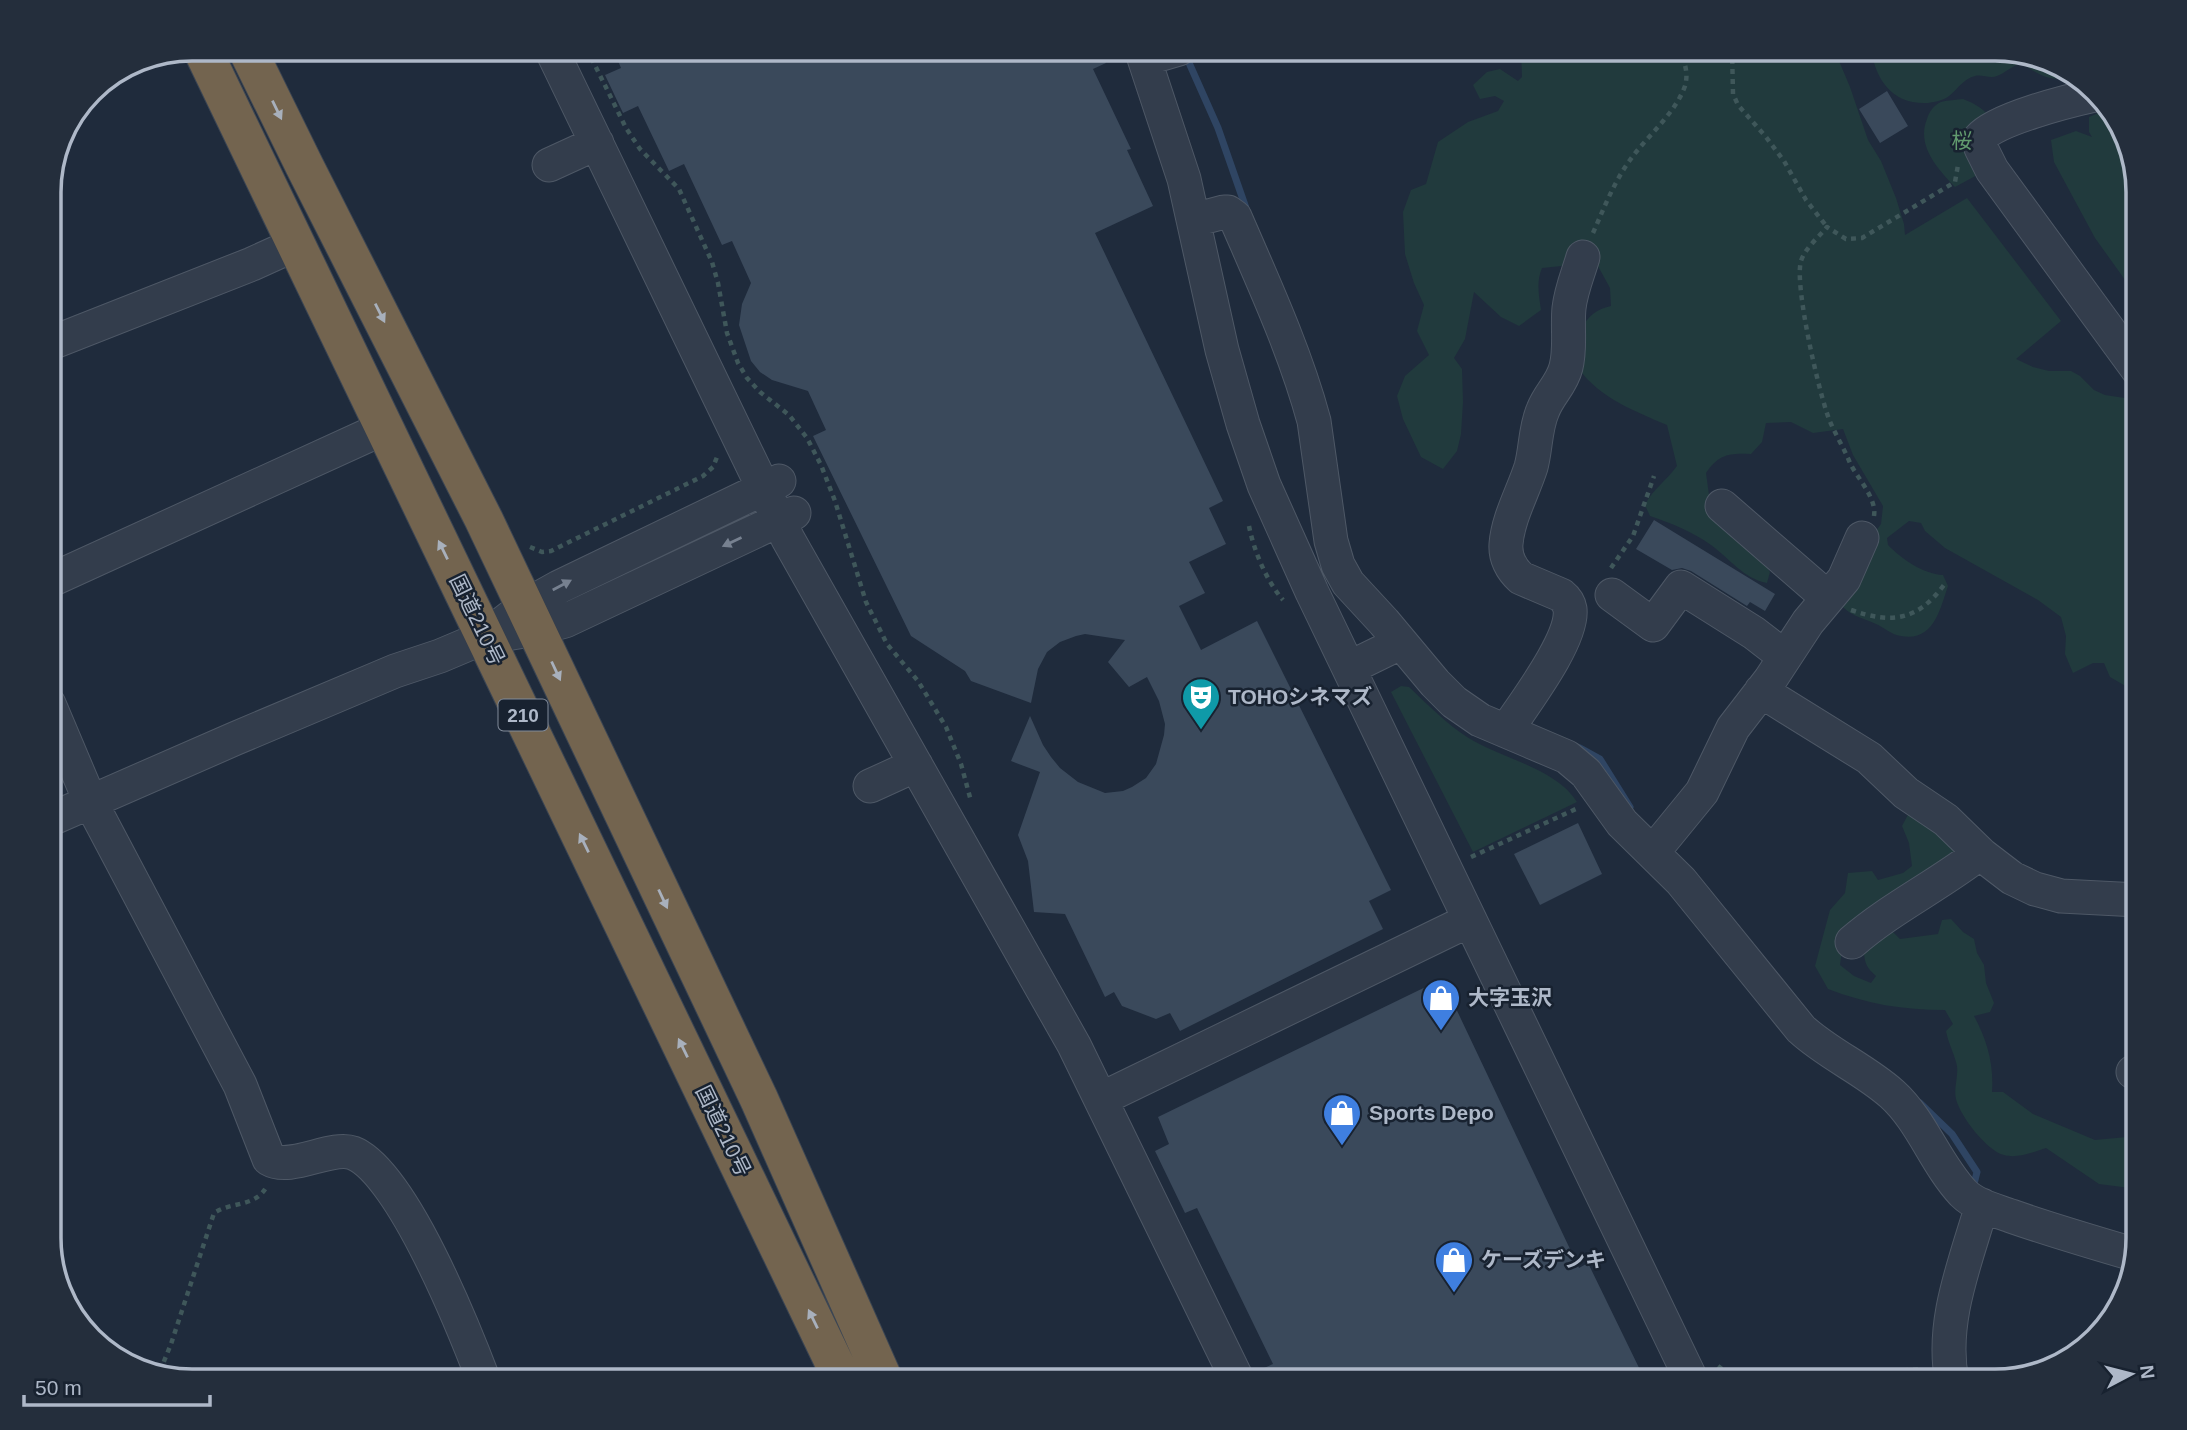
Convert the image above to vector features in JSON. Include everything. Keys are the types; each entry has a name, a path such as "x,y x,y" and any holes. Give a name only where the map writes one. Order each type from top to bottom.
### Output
{"highway":[{"name":"国道210号","path":"208,61 837,1369"},
{"name":"210","path":"253,61 478,508 760,1099 879,1369"}],"street":[{"path":"557,61 771,485"},
{"path":"577,61 786,517 804,568 1035,973 1108,1095 1247,1369"},
{"path":"1145,61 1176,151 1194,219 1222,350 1253,454 1277,516 1470,920 1701,1369"},
{"path":"2073,93 1994,126 1980,138 1987,159 2126,353"},
{"path":"549,165 597,143"},
{"path":"1194,219 1224,212 1235,217 1282,325 1309,402 1331,541 1338,565 1348,583 1400,643 1454,702 1480,720 1577,764 1632,834 1681,881 1801,1028 1821,1045 1893,1094 1907,1110 1965,1195 1982,1205 2125,1252"},
{"path":"62,339 296,244"},
{"path":"1506,731 1542,678 1569,625 1570,608 1566,599 1516,574 1509,563 1506,543 1531,467 1541,414 1562,380 1566,367 1571,293 1583,257"},
{"path":"62,574 384,428"},
{"path":"62,814 395,671 440,656 530,617 575,579 771,485"},
{"path":"1722,506 1826,600"},
{"path":"530,617 565,621 786,517"},
{"path":"786,517 825,578 1071,1009 1233,1369"},
{"path":"1653,852 1702,792 1733,728 1844,579 1862,538"},
{"path":"1611,581 1654,625 1681,587 1754,633 1785,657"},
{"path":"1349,668 1400,643"},
{"path":"1761,691 1870,758 1906,793 1946,820 1980,853 2012,878 2035,889 2061,896 2126,899"},
{"path":"62,735 90,801 240,1086 269,1160 281,1163 348,1152 359,1156 377,1173 425,1244 479,1369"},
{"path":"870,786 916,765"},
{"path":"1852,943 1884,917 1980,853"},
{"path":"1108,1095 1470,920"},
{"path":"1944,1369 1949,1361 1952,1315 1982,1205"}],"path":[{"path":"593,61 633,139 679,190 712,262 727,333 747,378 789,415 807,438 835,501 866,602 887,644 918,681 946,727 961,764 973,807"},
{"path":"1583,257 1616,182 1673,107 1685,85 1687,69 1684,61"},
{"path":"1732,61 1733,94 1738,105 1784,161 1806,200 1827,227 1846,239 1862,238 1955,182 1958,165 1987,159"},
{"path":"1827,227 1804,253 1799,271 1800,284 1828,416 1875,510 1862,538"},
{"path":"528,546 542,552 551,551 703,476 712,467 719,453"},
{"path":"1611,581 1633,536 1654,476"},
{"path":"1826,600 1867,615 1896,619 1911,615 1922,608 1934,599 1944,585"},
{"path":"1466,859 1585,804"},
{"path":"163,1365 172,1345 214,1213 223,1208 253,1202 262,1195 268,1184 269,1160"}],"green space":[{"path":"1521,61 1839,61 1868,140 1881,161 1896,198 1905,235 1967,198 2061,321 2016,359 2049,371 2071,371 2094,390 2105,395 2126,398 2126,686 2110,677 2104,663 2093,663 2073,673 2065,654 2066,636 2061,617 2038,600 1945,548 1925,531 1921,523 1909,521 1887,538 1888,545 1913,565 1943,575 1948,586 1934,622 1921,634 1912,637 1891,633 1847,611 1838,602 1881,524 1883,506 1853,455 1843,429 1813,433 1791,422 1766,423 1762,442 1751,454 1720,458 1706,473 1709,495 1707,506 1763,561 1770,572 1767,583 1744,573 1697,536 1650,516 1645,505 1677,466 1667,425 1603,393 1574,362 1583,326 1593,314 1611,306 1610,288 1588,248 1571,265 1542,268 1539,284 1541,310 1519,326 1501,317 1474,292 1465,339 1454,358 1462,369 1463,402 1457,451 1443,469 1421,457 1403,419 1397,396 1405,376 1429,355 1417,331 1424,305 1405,254 1403,212 1411,190 1426,184 1438,142 1468,122 1498,111 1504,101 1495,96 1480,99 1473,85 1487,72 1500,69 1518,81 1522,77"},
{"path":"1873,61 1995,61 2019,64 1994,77 1971,77 1949,96 1928,103 1916,103 1896,95 1888,89"},
{"path":"2024,65 2060,79 2048,77"},
{"name":"桜","path":"1963,99 1979,107 1992,120 1979,174 1955,187 1930,156 1924,129 1929,114 1936,105 1944,101"},
{"path":"2099,113 2104,119 2116,142 2125,175 2126,281 2095,238 2054,162 2051,140 2076,131 2092,137 2089,132 2089,117"},
{"path":"1401,686 1409,687 1467,737 1556,780 1577,802 1473,852 1391,692"},
{"path":"1911,809 1961,847 1842,950 1840,965 1854,976 1871,983 1876,976 1867,965 1864,950 1891,930 1900,939 1938,934 1942,920 1951,919 1974,939 1994,1003 1990,1012 1974,1016 1989,1052 1992,1092 2003,1092 2033,1114 2095,1140 2126,1137 2126,1187 2099,1184 2046,1148 2009,1156 1997,1152 1982,1140 1963,1114 1956,1099 1957,1066 1946,1031 1953,1024 1945,1010 1885,1005 1828,989 1815,966 1830,910 1845,893 1848,873 1872,871 1878,880 1903,873 1912,866 1909,843 1902,826"}],"building":[{"path":"618,61 1105,61 1106,63 1093,69 1131,149 1127,150 1153,206 1095,233 1223,501 1209,508 1226,544 1189,562 1205,593 1179,606 1201,650 1257,621 1391,890 1369,901 1383,929 1180,1031 1170,1013 1156,1019 1122,1006 1114,992 1105,997 1065,914 1034,912 1028,861 1018,835 1040,772 1011,761 1030,716 1051,757 1078,782 1105,793 1132,787 1146,778 1156,764 1164,735 1165,724 1159,701 1147,677 1129,687 1108,662 1125,640 1085,634 1076,636 1060,642 1047,652 1038,669 1031,703 971,681 965,671 911,636 813,436 826,430 808,391 772,380 760,372 751,361 739,325 742,304 751,283 732,241 722,245 684,164 669,171 638,106 623,113 605,75 621,68"},
{"path":"1887,91 1908,126 1880,143 1859,109"},
{"path":"1654,520 1775,594 1765,611 1750,602 1747,606 1691,571 1682,568 1672,570 1636,549"},
{"path":"1578,823 1602,874 1540,905 1514,854"},
{"name":"Sports Depo","path":"1442,979 1579,1268 1588,1263 1640,1369 1262,1369 1273,1364 1197,1208 1185,1213 1155,1151 1169,1144 1158,1117"}],"waterway":[{"path":"1188,61 1218,128 1247,211"},
{"path":"1580,748 1600,759 1630,807"},
{"path":"1920,1103 1952,1134 1977,1172 1973,1188"}],"place":[{"name":"TOHOシネマズ","path":"1201,731"},
{"name":"大字玉沢","path":"1441,1032"},
{"name":"Sports Depo","path":"1342,1147"},
{"name":"ケーズデンキ","path":"1454,1294"}]}
